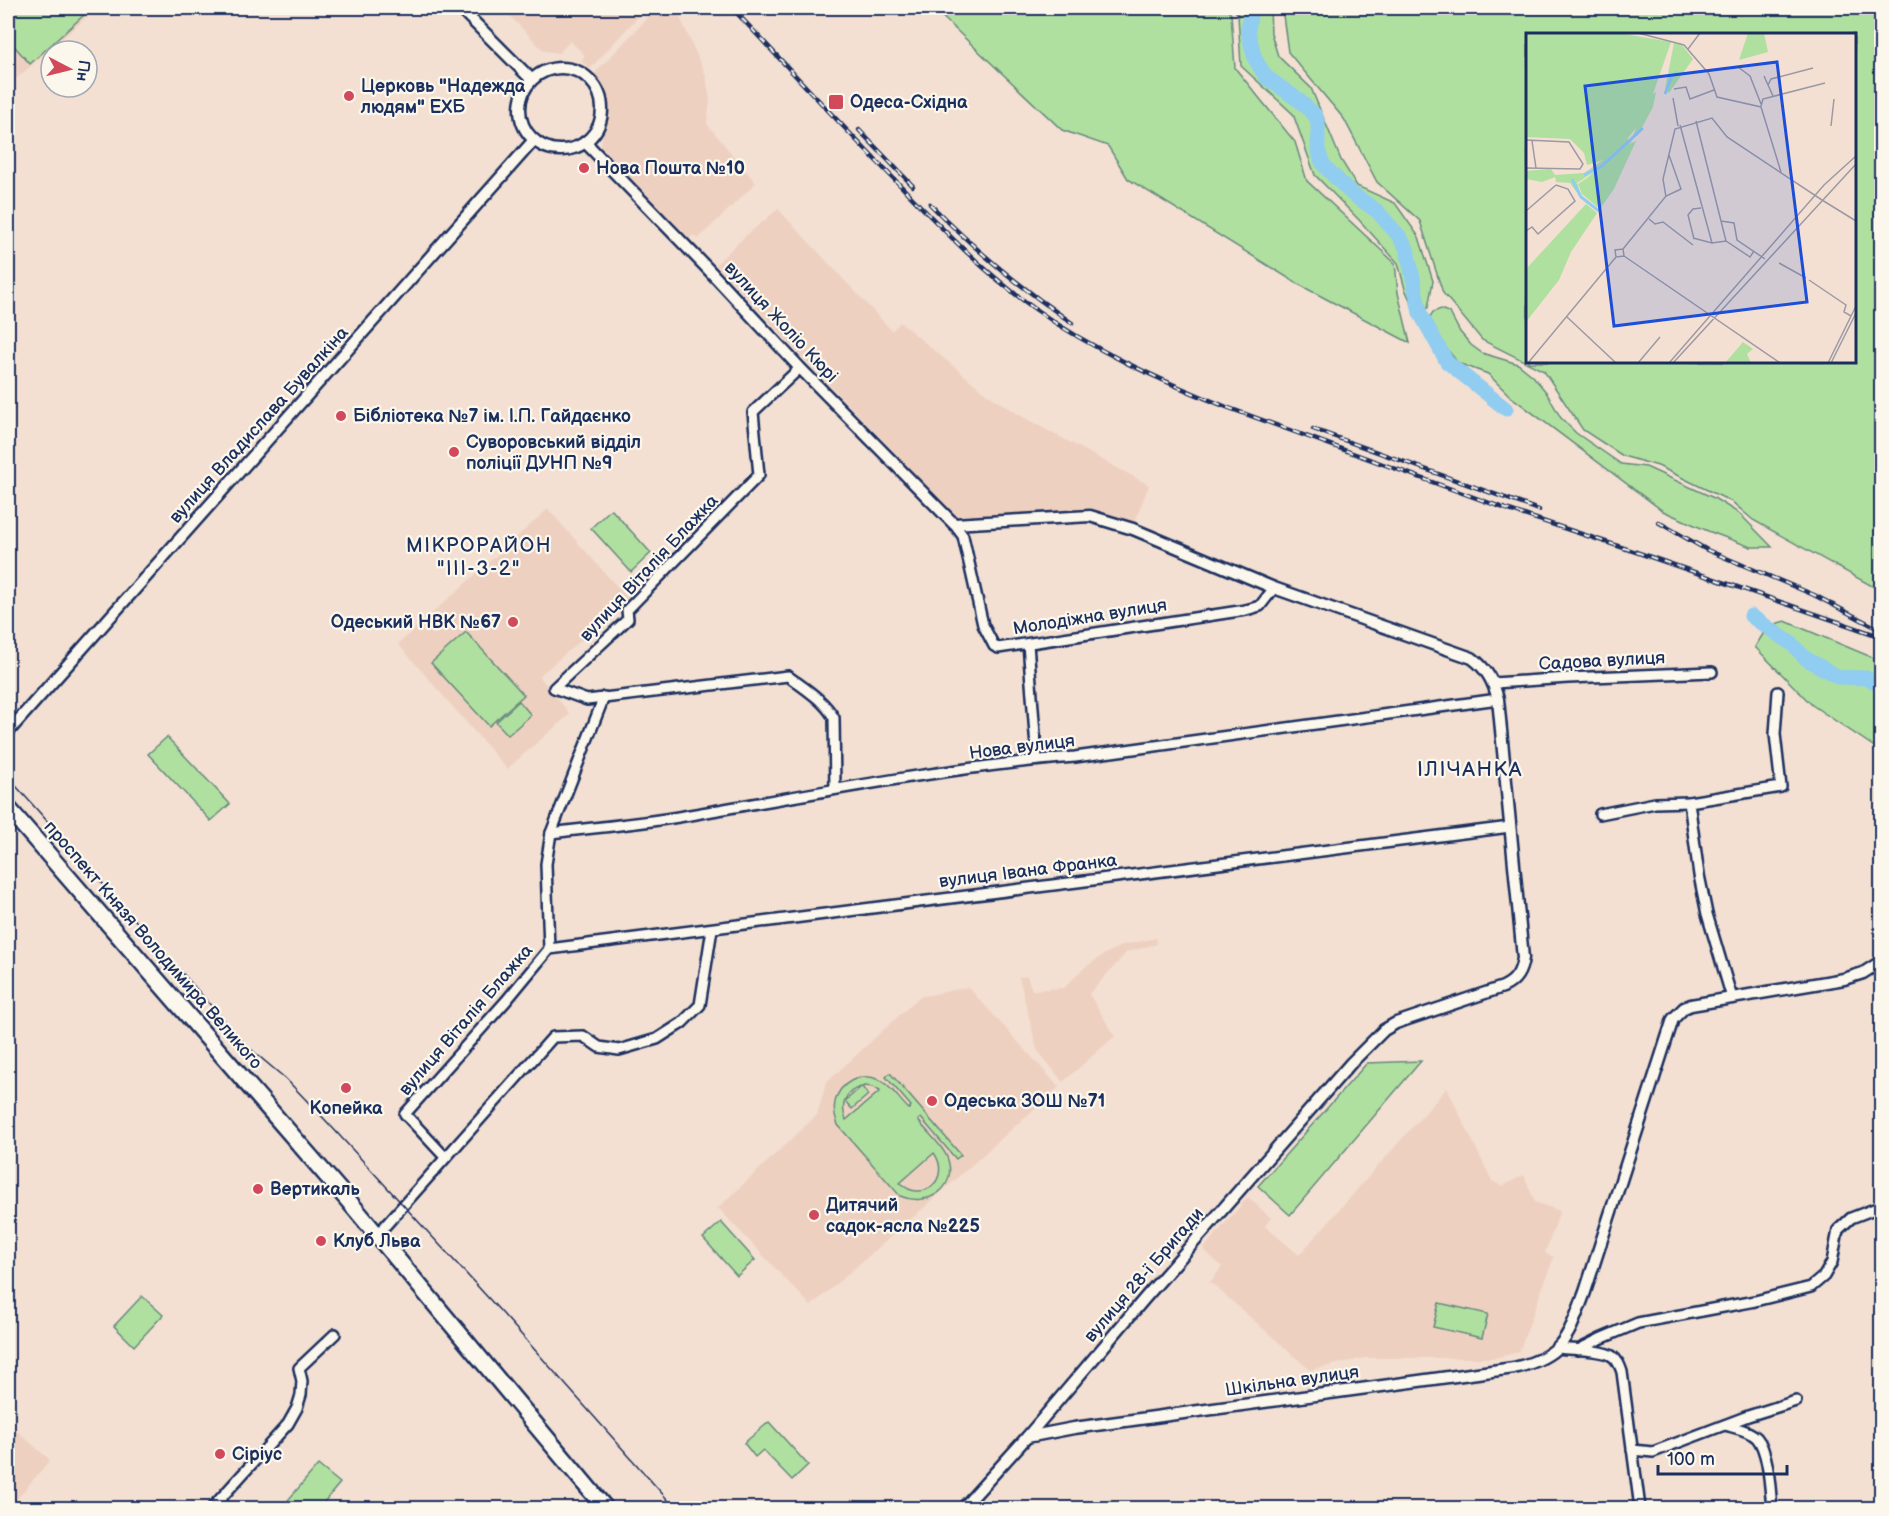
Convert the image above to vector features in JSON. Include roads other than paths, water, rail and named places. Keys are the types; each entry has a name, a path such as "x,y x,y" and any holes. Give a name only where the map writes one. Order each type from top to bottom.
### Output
{"highway":[{"name":"проспект Князя Володимира Великого","path":"8,808 377,1235 605,1509"}],"street":[{"path":"460,8 531,79"},
{"path":"555,68 569,68 587,76 599,93 602,106 600,120 594,132 585,142 573,148 559,150 546,147 534,140 525,130 520,117 520,103 531,79 542,71 555,68"},
{"name":"вулиця Владислава Бувалкіна","path":"8,732 534,140"},
{"name":"вулиця Жоліо Кюрі","path":"585,142 800,368 954,524"},
{"name":"вулиця Віталія Блажка","path":"603,697 587,700 555,687 628,619 627,610 759,475 753,412 800,368"},
{"path":"954,524 1090,516 1133,529 1274,588 1472,658 1481,665 1494,683 1498,699 1510,827"},
{"name":"Молодіжна вулиця","path":"954,524 963,536 983,625 992,643 998,648 1246,610 1260,606 1274,588"},
{"path":"1028,644 1037,760"},
{"name":"Садова вулиця","path":"1494,683 1712,672"},
{"path":"603,697 788,676 819,700 834,718 835,789"},
{"path":"1600,814 1655,803 1689,802 1781,787 1775,734 1778,692"},
{"name":"вулиця Віталія Блажка","path":"445,1158 405,1114 507,1001 549,949 546,864 550,833 603,697"},
{"name":"Нова вулиця","path":"550,833 693,815 835,789 1037,760 1498,699"},
{"path":"1689,802 1707,914 1732,998 1844,980 1863,973 1881,961"},
{"name":"вулиця Івана Франка","path":"549,949 1510,827"},
{"name":"вулиця 28-ї Бригади","path":"963,1509 1351,1063 1384,1030 1396,1023 1503,987 1517,977 1523,958 1510,827"},
{"path":"377,1235 553,1037 583,1036 599,1047 619,1050 657,1039 682,1023 700,1005 712,929"},
{"name":"Шкільна вулиця","path":"1027,1437 1074,1428 1514,1368 1547,1357 1567,1336 1585,1292 1673,1019 1677,1013 1691,1005 1732,998"},
{"path":"1578,1350 1638,1323 1755,1301 1811,1287 1824,1276 1832,1262 1838,1230 1851,1218 1881,1206"},
{"path":"212,1509 288,1424 301,1395 302,1381 299,1368 335,1334"},
{"path":"1558,1348 1605,1353 1613,1356 1619,1363 1640,1509"},
{"path":"1632,1450 1653,1452 1796,1401"},
{"path":"1725,1425 1747,1431 1756,1437 1764,1450 1772,1509"}],"waterway":[{"path":"1248,8 1250,14 1248,32 1255,59 1266,77 1300,101 1315,115 1318,123 1318,150 1322,162 1351,193 1377,211 1407,249 1420,313 1447,362 1506,409"},
{"path":"1751,616 1792,644 1805,658 1838,677 1866,678 1882,686"}],"tram line":[{"path":"8,777 247,1046 286,1079 329,1124 503,1314 675,1508"}],"railway":[{"path":"732,8 858,142 965,250 1035,309 1105,352 1229,408 1509,510 1882,637"},
{"path":"859,130 913,186"},
{"path":"930,204 998,267 1072,323"},
{"path":"1313,429 1539,510"},
{"path":"1658,522 1707,550 1814,595 1881,630"}],"place":[{"name":"Церковь \"Надежда людям\" ЕХБ","path":"349,96"},
{"name":"Одеса-Східна","path":"836,102"},
{"name":"Нова Пошта №10","path":"584,168"},
{"name":"Бібліотека №7 ім. І.П. Гайдаєнко","path":"341,416"},
{"name":"Суворовський відділ поліції ДУНП №9","path":"454,452"},
{"name":"Одеський НВК №67","path":"513,622"},
{"name":"Копейка","path":"346,1088"},
{"name":"Одеська ЗОШ №71","path":"932,1101"},
{"name":"Вертикаль","path":"258,1189"},
{"name":"Дитячий садок-ясла №225","path":"814,1215"},
{"name":"Клуб Льва","path":"321,1241"},
{"name":"Сіріус","path":"220,1454"}],"district":[{"name":"МІКРОРАЙОН \"ІІІ-3-2\"","path":"479,558"},
{"name":"ІЛІЧАНКА","path":"1470,769"}]}
